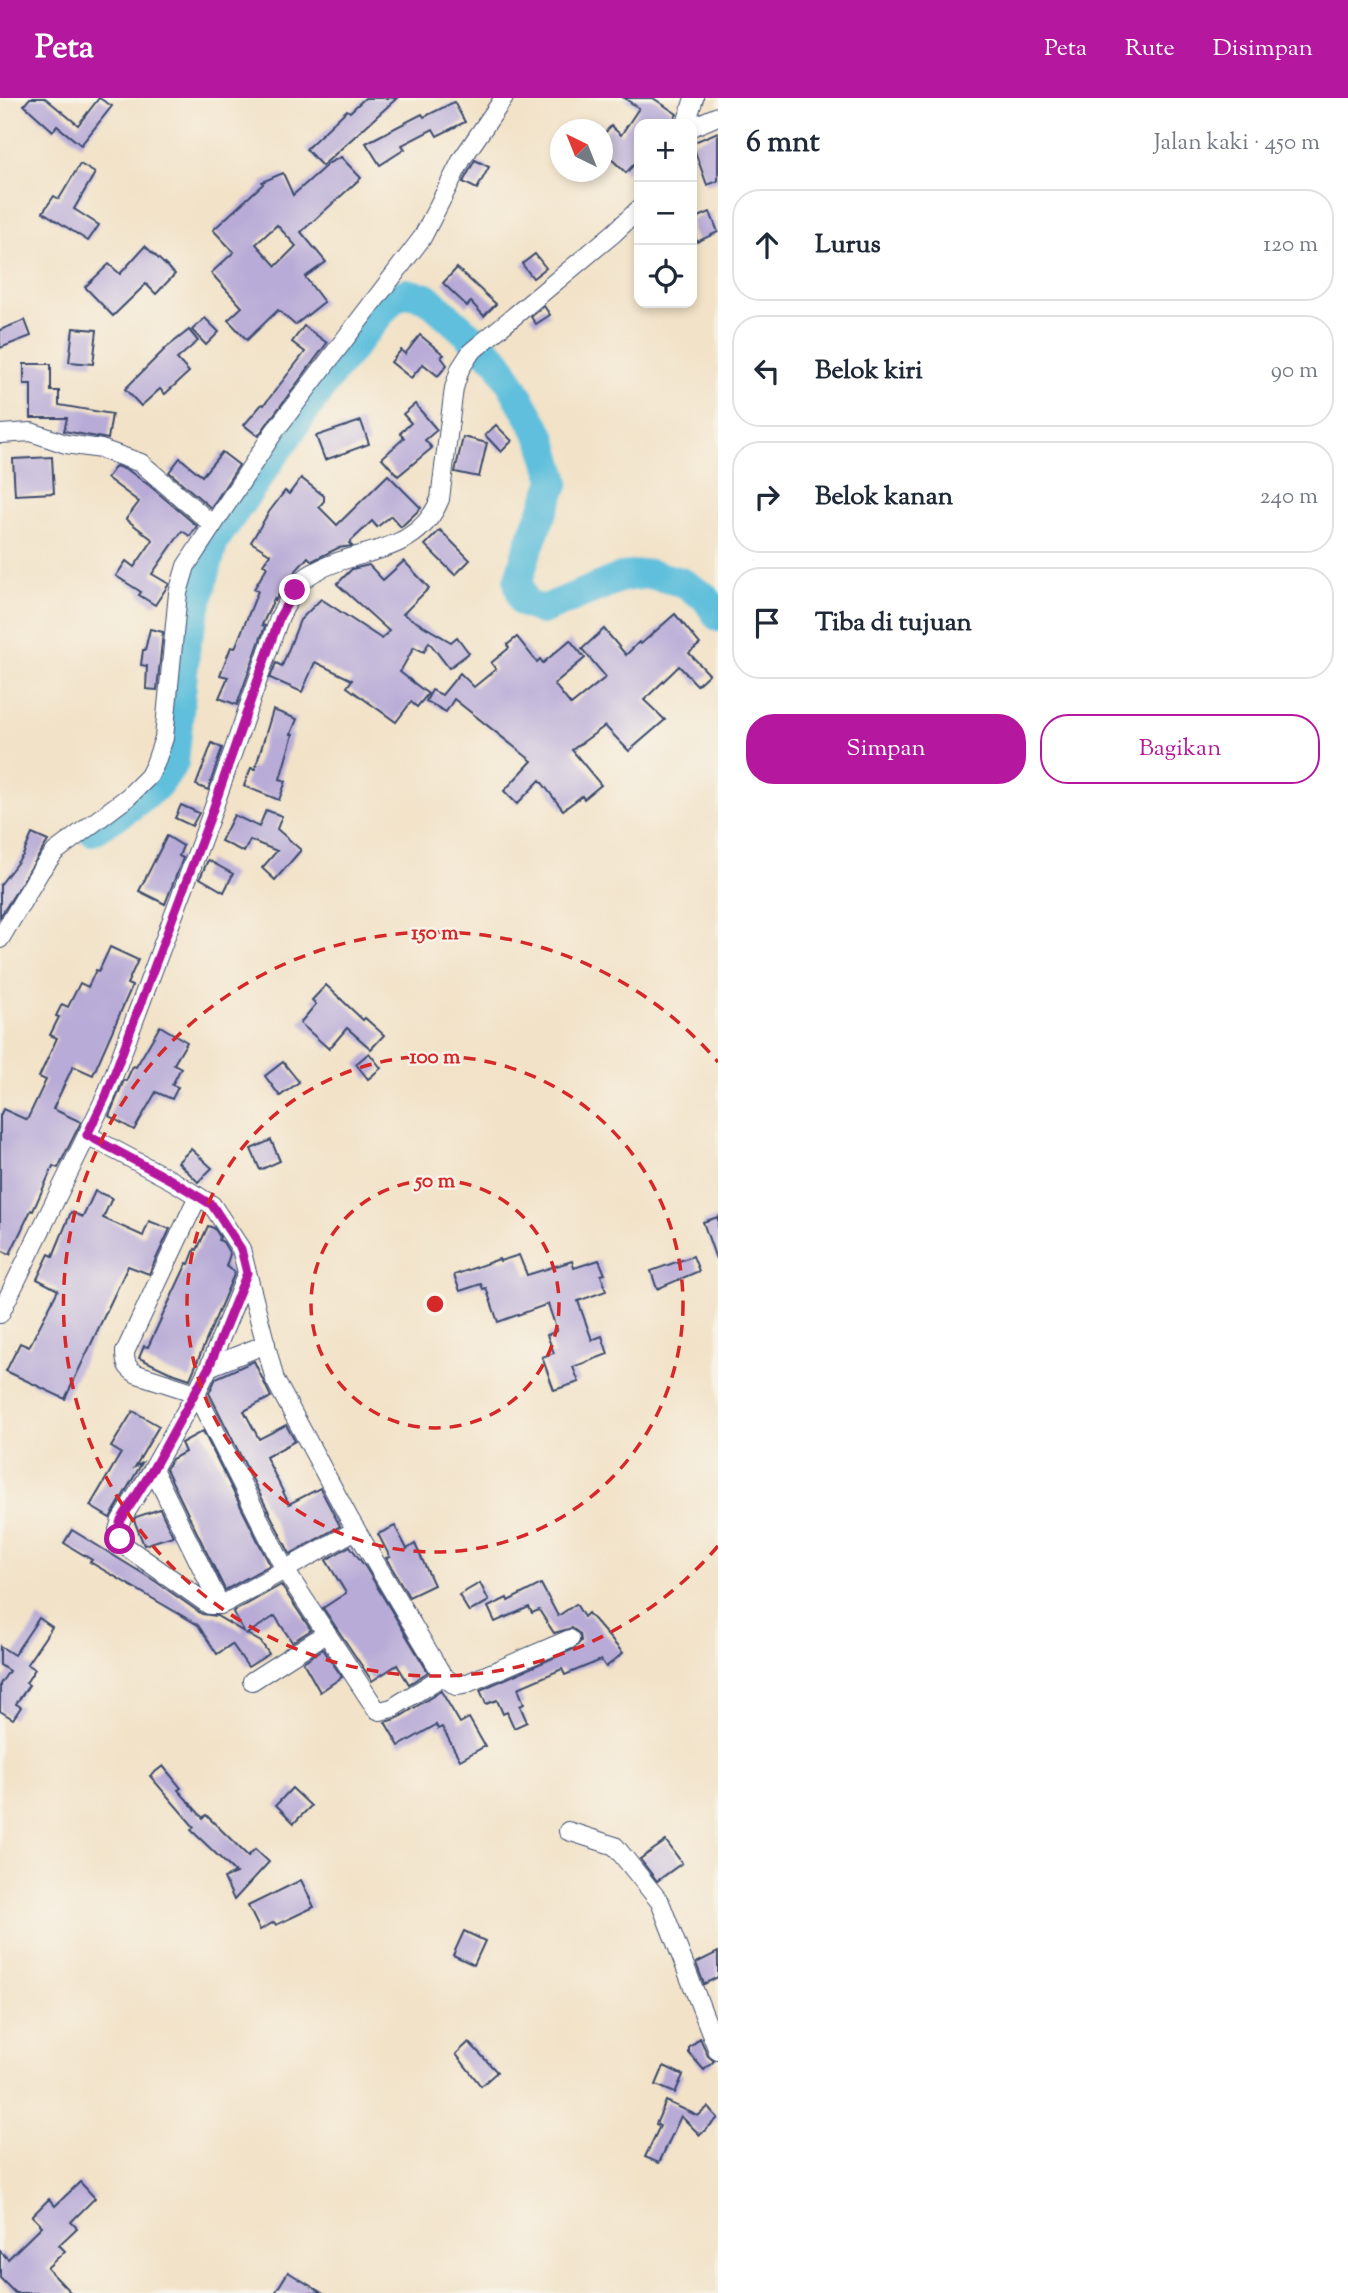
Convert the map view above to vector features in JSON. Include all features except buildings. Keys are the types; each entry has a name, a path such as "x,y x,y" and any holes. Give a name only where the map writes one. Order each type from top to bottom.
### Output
{"street":[{"path":"0,939 41,870 55,852 128,797 149,776 164,738 178,593 186,566 274,432 422,238 461,159 504,98"},
{"path":"688,119 694,98"},
{"path":"697,125 718,116"},
{"path":"0,1314 106,1096 210,818 280,616 306,577 324,568 395,545 415,534 433,515 440,499 453,388 460,369 471,352 634,213"},
{"path":"0,434 31,432 66,444 101,449 141,463 213,525"},
{"path":"87,1135 212,1205 241,1249 275,1380 356,1530 443,1676 456,1685 463,1685 570,1639"},
{"path":"198,1196 125,1352 125,1362 136,1374 196,1393 285,1570 372,1704 380,1711 392,1708 443,1676"},
{"path":"247,1273 196,1393 121,1520 118,1530 120,1539 125,1546 209,1605 220,1605 356,1530"},
{"path":"209,1367 266,1344"},
{"path":"153,1469 220,1605"},
{"path":"252,1681 327,1633"},
{"path":"568,1831 615,1846 660,1902 718,2051"}],"waterway":[{"path":"92,831 159,784 174,762 186,644 214,541 330,375 393,298 407,293 427,298 498,361 542,438 555,481 527,551 518,582 524,603 542,610 622,577 649,574 681,582 705,597 718,616"}],"route":[{"path":"120,1539 118,1530 121,1520 153,1469 209,1367 247,1273 241,1249 212,1205 87,1135 106,1096 210,818 280,616 295,590"}]}
